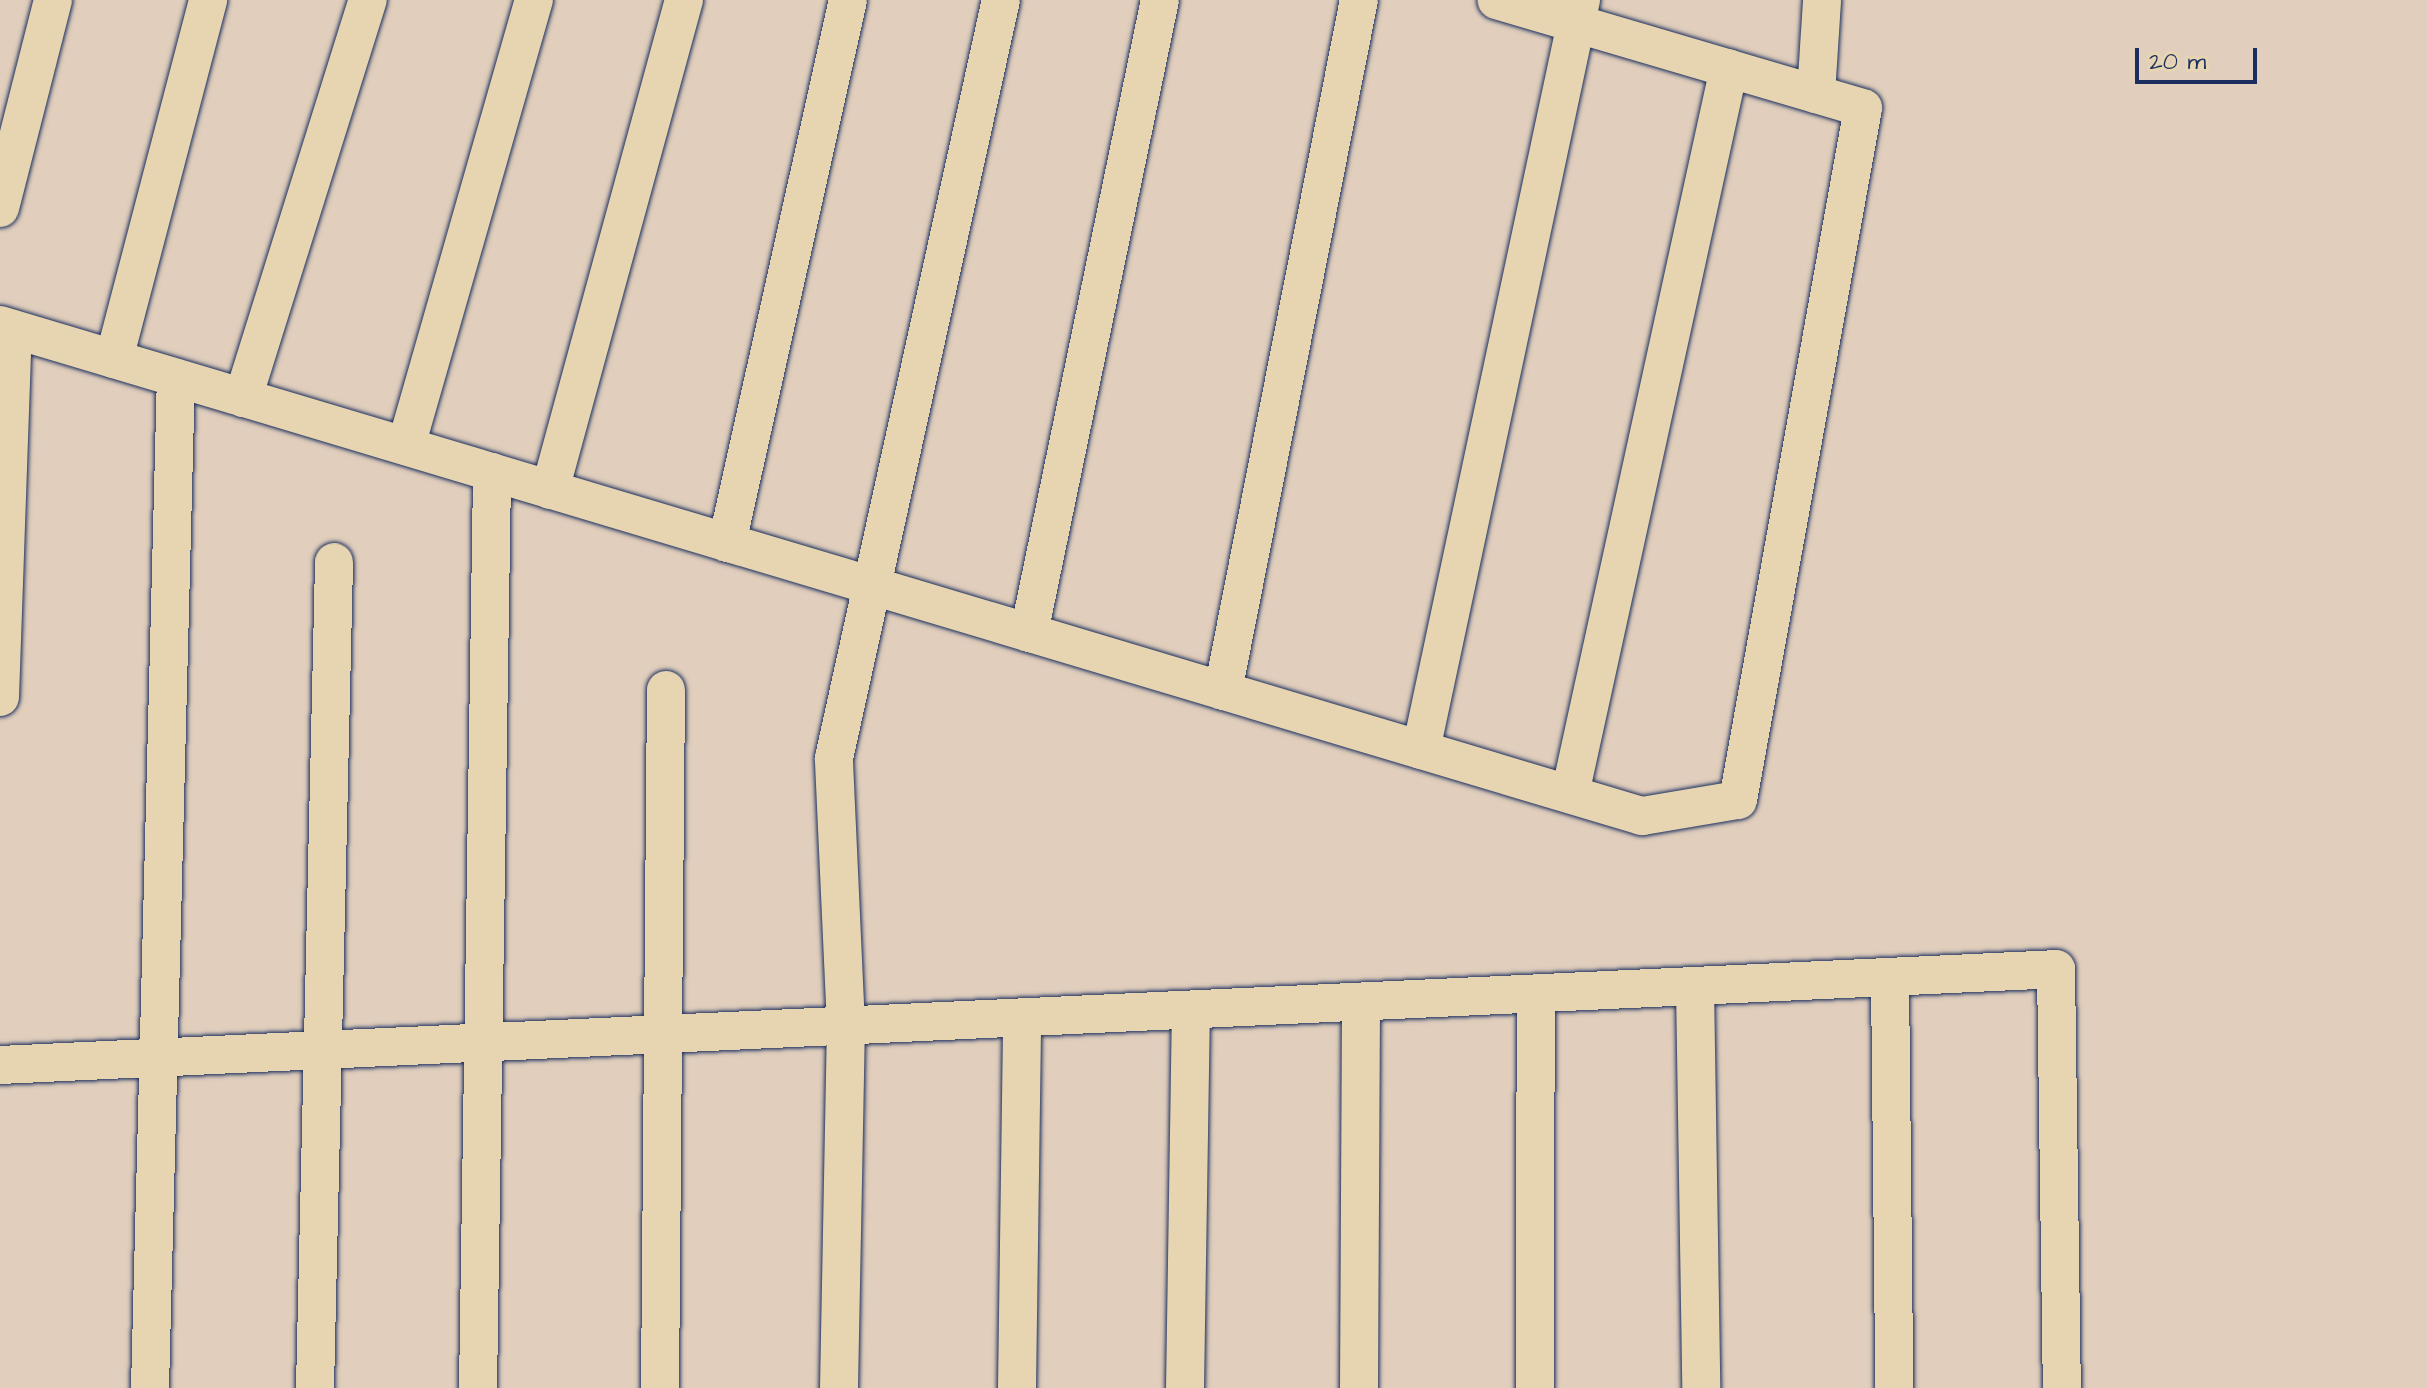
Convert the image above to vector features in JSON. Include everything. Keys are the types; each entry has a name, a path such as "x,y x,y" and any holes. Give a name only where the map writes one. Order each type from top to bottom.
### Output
{"street":[{"path":"0,208 53,0"},
{"path":"114,359 208,0"},
{"path":"243,398 368,0"},
{"path":"406,446 534,0"},
{"path":"550,490 684,0"},
{"path":"727,543 848,0"},
{"path":"839,1388 846,1026 834,758 869,585 1001,0"},
{"path":"1029,633 1160,0"},
{"path":"1223,691 1359,0"},
{"path":"0,697 6,327 1642,816 1738,800 1863,108 1729,68 1579,12 1497,0"},
{"path":"1816,94 1822,0"},
{"path":"1421,750 1579,12"},
{"path":"1570,794 1729,68"},
{"path":"150,1388 176,378"},
{"path":"478,1388 492,472"},
{"path":"315,1388 334,562"},
{"path":"660,1388 666,690"},
{"path":"0,1065 2056,969 2062,1388"},
{"path":"1890,977 1894,1388"},
{"path":"1695,986 1701,1388"},
{"path":"1535,1388 1536,994"},
{"path":"1359,1388 1361,1002"},
{"path":"1185,1388 1191,1010"},
{"path":"1017,1388 1022,1018"}]}
